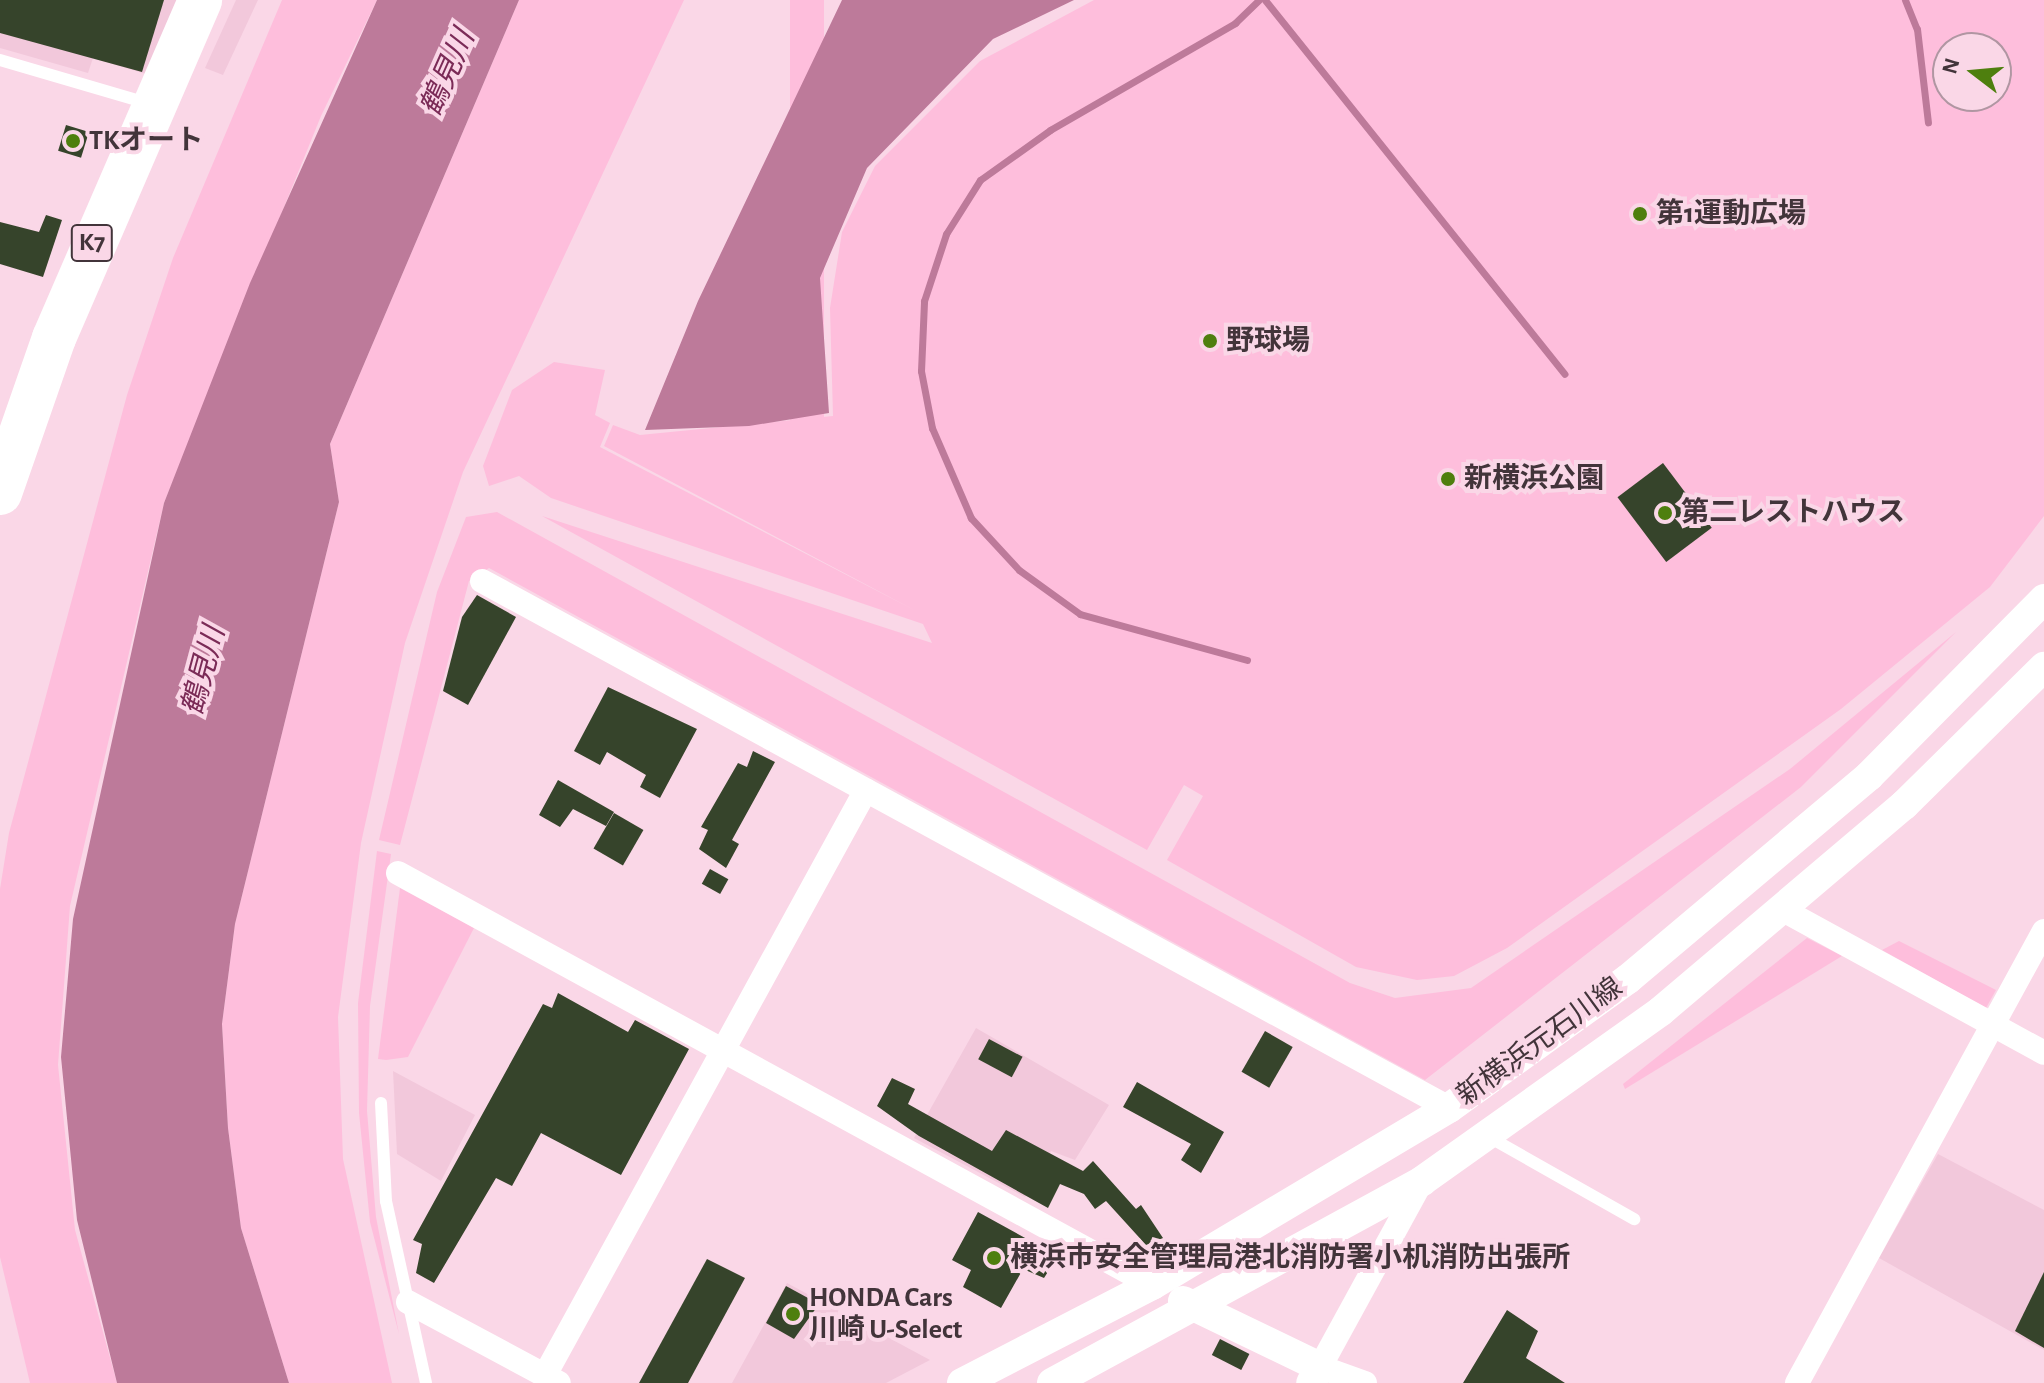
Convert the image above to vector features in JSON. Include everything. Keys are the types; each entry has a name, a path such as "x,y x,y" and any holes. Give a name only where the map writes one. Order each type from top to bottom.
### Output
{"highway":[{"name":"K7","path":"0,464 96,210 191,0"},
{"name":"K7","path":"0,493 54,338 200,0"}],"street":[{"path":"482,581 1449,1108"},
{"name":"新横浜元石川線","path":"962,1383 1152,1285 1449,1108 1744,885 1880,765 2044,599"},
{"name":"新横浜元石川線","path":"1052,1383 1197,1308 1422,1181 1661,1011 1785,911 2044,667"},
{"path":"408,1302 552,1379 866,790"},
{"path":"398,873 1316,1375 1365,1383"},
{"path":"1785,911 2044,1053"},
{"path":"1797,1383 2044,931"},
{"path":"1316,1375 1422,1181"}],"lane":[{"path":"0,60 169,109"},
{"path":"381,1103 386,1201 426,1383"},
{"path":"1486,1135 1634,1219"}],"shaded area":[{"path":"0,0 182,0 146,74 93,58 88,73 0,48"},
{"path":"236,0 258,0 223,75 205,68"},
{"path":"282,0 377,0 321,116 164,503 70,906 58,1065 75,1230 117,1383 30,1383 0,1257 0,889 9,833 127,395 173,258"},
{"path":"519,0 684,0 463,472 405,643 361,843 338,1017 343,1159 392,1383 289,1383 241,1228 228,1128 222,1024 235,924 339,502 330,444"},
{"path":"790,0 824,0 824,454 790,454"},
{"name":"新横浜公園","path":"1094,0 2044,0 2044,516 1990,587 1841,709 1507,948 1454,976 1417,980 1356,967 1167,860 1203,796 1184,785 1147,850 542,516 932,643 923,624 551,498 519,476 489,486 483,466 512,390 554,362 605,370 595,415 610,423 600,447 916,611 604,446 613,425 640,435 833,416 830,308 842,232 875,166 980,61"},
{"path":"497,512 1350,983 1395,998 1471,988 1790,769 1956,632 1801,787 1425,1080 489,568 469,581 400,845 379,840 437,592 466,517"},
{"path":"377,851 391,854 370,1006 367,1111 376,1217 399,1334 370,1222 359,1113 358,1003"},
{"path":"400,888 474,928 408,1057 386,1060 378,1059"},
{"path":"1807,938 1842,956 1625,1089 1623,1084"},
{"path":"1899,941 1996,990 1986,1008 1882,950"},
{"path":"976,1028 1109,1105 1075,1160 1051,1151 1025,1197 914,1138"},
{"path":"393,1071 475,1115 441,1181 397,1154"},
{"path":"1938,1154 2044,1210 2044,1350 1879,1258"},
{"path":"787,1283 930,1360 886,1383 732,1383"}],"water":[{"name":"鶴見川","path":"377,0 519,0 330,444 339,502 235,924 222,1024 228,1128 241,1228 289,1383 117,1383 77,1220 61,1057 73,919 164,503 250,283"},
{"path":"842,0 1074,0 993,39 867,168 820,278 829,413 749,426 645,430 698,301"}],"building":[{"path":"0,0 164,0 142,72 0,33"},
{"name":"TKオート","path":"66,125 89,132 81,158 58,151"},
{"path":"46,215 62,220 43,277 0,264 0,222 39,232"},
{"name":"第二レストハウス","path":"1663,463 1712,528 1666,562 1617,497"},
{"path":"477,595 516,617 468,705 443,691 462,617"},
{"path":"608,687 697,729 660,798 640,787 646,775 607,752 600,765 574,751"},
{"path":"753,751 775,762 732,840 739,844 726,868 699,849 708,830 701,827 738,763 747,767"},
{"path":"558,780 614,812 606,826 573,809 560,827 539,815"},
{"path":"614,813 643,830 623,866 594,849"},
{"path":"710,869 728,879 720,894 702,884"},
{"path":"558,993 628,1032 635,1020 689,1049 621,1175 541,1133 512,1186 496,1178 434,1283 416,1273 422,1244 413,1240 543,1004 552,1008"},
{"path":"1265,1031 1293,1047 1269,1088 1242,1072"},
{"path":"989,1039 1023,1057 1012,1077 978,1059"},
{"path":"892,1078 915,1089 908,1104 992,1151 1006,1130 1083,1171 1093,1161 1136,1209 1141,1205 1163,1238 1146,1245 1106,1201 1095,1209 1084,1194 1060,1184 1048,1208 919,1136 877,1106"},
{"path":"1137,1082 1224,1132 1201,1173 1181,1160 1191,1144 1123,1107"},
{"path":"978,1212 1058,1256 1044,1278 1023,1269 1001,1308 963,1287 971,1270 952,1260"},
{"path":"707,1259 745,1278 688,1383 639,1383"},
{"path":"2044,1272 2044,1348 2015,1331"},
{"name":"HONDA Cars 川崎 U-Select","path":"786,1286 819,1304 794,1339 766,1323"},
{"path":"1507,1310 1538,1331 1526,1358 1565,1383 1463,1383"},
{"path":"1220,1339 1249,1354 1241,1370 1212,1355"}],"waterway":[{"path":"1247,660 1080,614 1019,570 971,518 932,428 921,371 924,301 946,234 980,180 1050,130 1235,23 1259,0"},
{"path":"1265,0 1565,374"},
{"path":"1905,0 1917,29 1928,122"}],"place":[{"name":"TKオート","path":"73,141"},
{"name":"第1運動広場","path":"1640,214"},
{"name":"野球場","path":"1210,341"},
{"name":"新横浜公園","path":"1448,479"},
{"name":"第二レストハウス","path":"1665,513"},
{"name":"横浜市安全管理局港北消防署小机消防出張所","path":"994,1258"},
{"name":"HONDA Cars 川崎 U-Select","path":"793,1314"}]}
